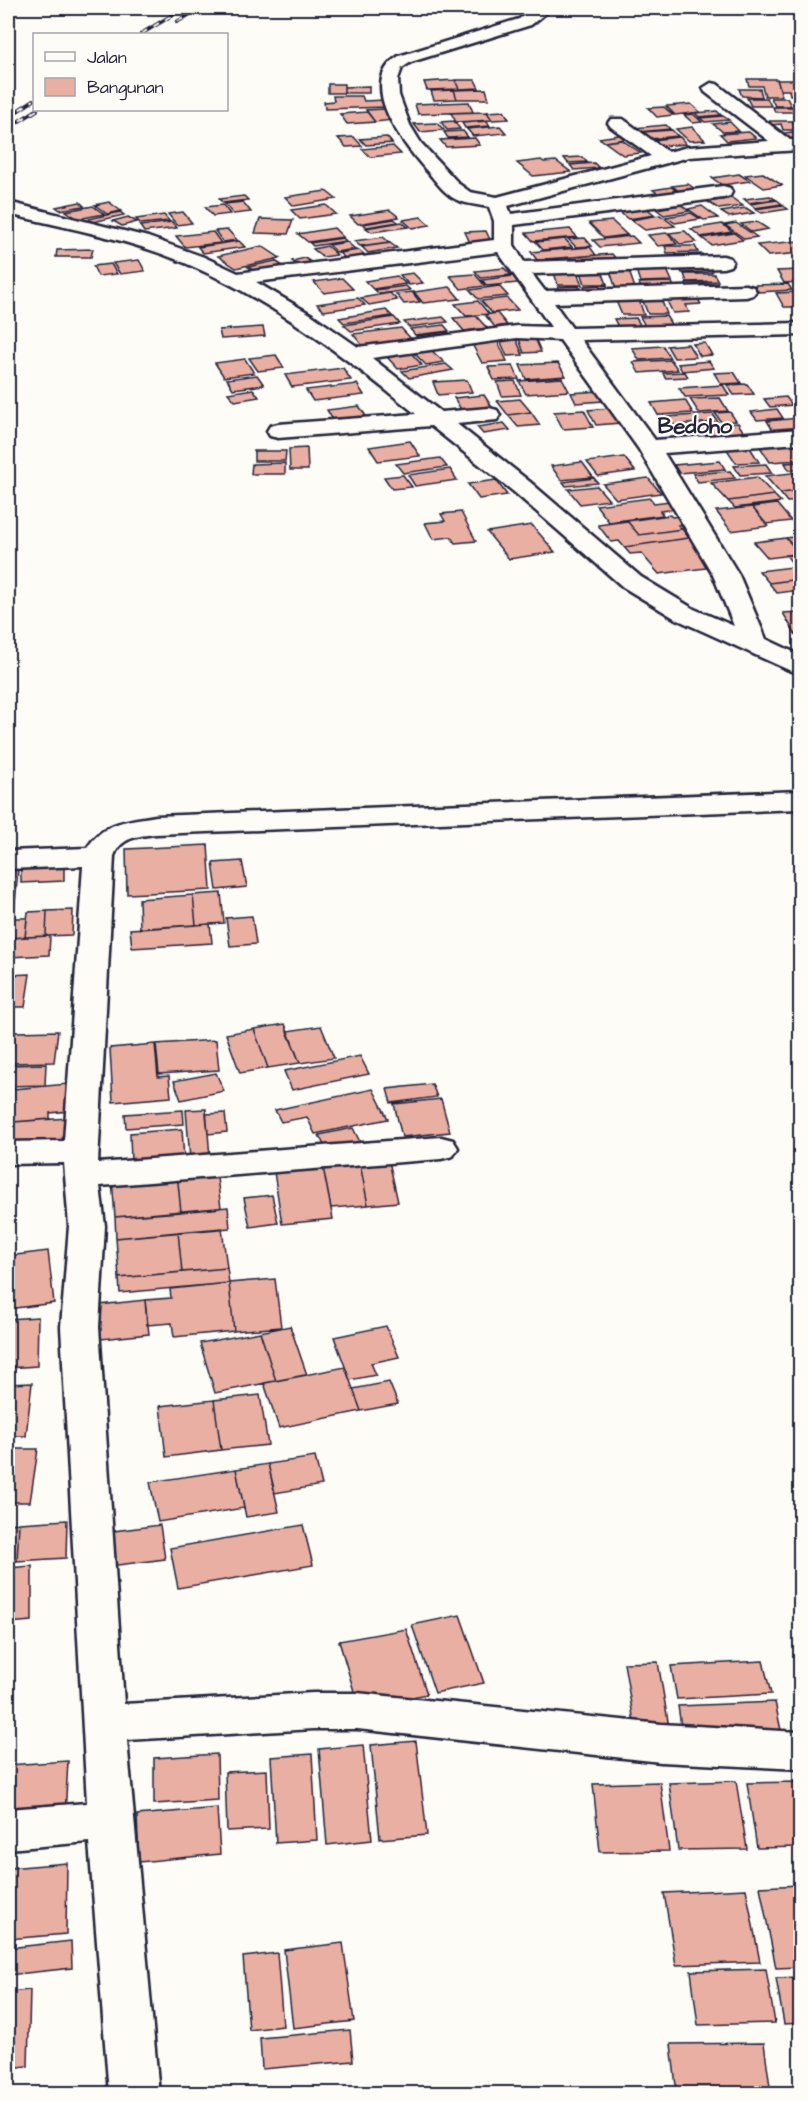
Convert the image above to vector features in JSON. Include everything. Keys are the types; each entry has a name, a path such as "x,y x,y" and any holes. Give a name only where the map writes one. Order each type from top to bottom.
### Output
{"street":[{"path":"544,8 525,22 405,59 394,66 390,79 393,108 414,146 452,188 500,212 723,192"},
{"path":"711,88 793,145"},
{"path":"617,123 665,158"},
{"path":"500,212 688,152 793,145"},
{"path":"8,208 142,241 236,279 326,333 354,354 522,487 632,582 685,614 801,664"},
{"path":"500,212 504,245 518,268 649,447 726,575 755,644"},
{"path":"236,279 504,245"},
{"path":"518,268 719,255 746,291 792,335"},
{"path":"540,297 746,291"},
{"path":"354,354 517,332 792,335"},
{"path":"278,431 489,415"},
{"path":"649,447 801,436"},
{"path":"134,2094 103,1723 80,1327 87,1226 81,1164 99,856 102,845 112,835 156,825 801,800"},
{"path":"8,860 99,856"},
{"path":"8,1153 81,1164 441,1148"},
{"path":"103,1723 313,1711 357,1711 661,1743 801,1751"},
{"path":"8,1829 112,1821"}],"building":[{"path":"747,79 777,79 782,96 765,96 762,86 749,86"},
{"path":"455,80 475,80 479,88 459,89"},
{"path":"455,80 459,89 427,90 424,82"},
{"path":"777,80 794,80 799,95 790,95 789,90 781,90"},
{"path":"328,84 344,84 344,93 328,93"},
{"path":"369,86 369,93 344,93 344,87"},
{"path":"486,89 489,99 457,99 454,90"},
{"path":"739,89 760,89 762,97 742,96"},
{"path":"454,90 457,99 434,100 431,91"},
{"path":"333,96 362,96 364,101 385,100 387,107 325,109 324,102 334,101"},
{"path":"747,98 767,98 771,106 751,106"},
{"path":"771,98 787,98 791,106 775,106"},
{"path":"469,102 473,112 418,114 415,104"},
{"path":"691,104 700,112 675,115 666,106"},
{"path":"664,107 673,115 657,117 648,108"},
{"path":"773,107 794,107 797,112 775,112"},
{"path":"384,109 393,120 375,122 366,110"},
{"path":"504,111 509,119 492,120 487,112"},
{"path":"717,111 721,115 699,117 695,113"},
{"path":"367,112 375,122 347,124 340,114"},
{"path":"487,112 492,120 456,122 451,113"},
{"path":"693,114 702,122 693,123 684,115"},
{"path":"723,116 729,120 705,122 700,118"},
{"path":"454,121 460,129 447,130 441,122"},
{"path":"487,121 490,126 465,128 462,123"},
{"path":"769,121 792,121 797,130 783,130 781,124 771,125"},
{"path":"730,122 739,131 723,132 713,124"},
{"path":"437,123 444,130 420,132 414,124"},
{"path":"666,125 670,129 638,132 633,128"},
{"path":"500,126 506,133 473,136 467,129"},
{"path":"692,127 705,140 689,141 676,129"},
{"path":"672,130 678,136 650,139 643,132"},
{"path":"463,131 468,137 448,138 444,132"},
{"path":"749,132 756,138 727,141 720,134"},
{"path":"792,132 800,142 789,143 778,134"},
{"path":"626,134 632,138 605,142 599,138"},
{"path":"354,137 362,146 346,147 338,138"},
{"path":"387,137 392,143 366,145 360,139"},
{"path":"680,137 686,144 658,146 652,140"},
{"path":"475,138 480,145 446,147 440,140"},
{"path":"622,140 641,153 623,155 605,142"},
{"path":"393,146 401,154 370,157 362,149"},
{"path":"582,157 587,162 568,163 564,158"},
{"path":"556,161 571,172 533,176 517,163"},
{"path":"594,163 599,168 574,170 570,165"},
{"path":"763,173 782,185 764,188 745,175"},
{"path":"739,174 750,181 722,185 712,178"},
{"path":"688,184 701,193 685,195 672,186"},
{"path":"671,187 683,195 665,198 653,190"},
{"path":"326,191 336,199 294,206 285,197"},
{"path":"244,196 248,200 223,203 219,199"},
{"path":"770,196 775,199 749,203 744,199"},
{"path":"732,198 743,206 719,209 708,202"},
{"path":"777,200 782,204 755,208 750,204"},
{"path":"80,202 84,206 60,210 56,207"},
{"path":"109,202 121,211 107,214 95,205"},
{"path":"243,202 251,212 233,214 225,204"},
{"path":"223,205 230,214 213,216 205,207"},
{"path":"326,205 336,214 300,219 291,210"},
{"path":"681,205 689,211 664,215 656,209"},
{"path":"782,205 788,209 762,213 755,209"},
{"path":"93,206 104,214 78,219 66,211"},
{"path":"702,206 718,218 704,220 688,209"},
{"path":"645,207 655,215 628,219 618,211"},
{"path":"746,208 754,213 729,217 721,212"},
{"path":"390,210 399,217 358,224 350,216"},
{"path":"120,212 124,215 93,222 89,219"},
{"path":"183,212 192,223 177,225 168,214"},
{"path":"691,213 700,219 675,223 666,217"},
{"path":"164,215 169,221 141,224 136,219"},
{"path":"660,215 675,226 645,230 631,220"},
{"path":"128,217 137,222 122,226 113,221"},
{"path":"421,217 430,225 412,228 403,220"},
{"path":"260,219 293,220 288,234 255,233"},
{"path":"394,219 398,222 367,227 363,224"},
{"path":"612,221 627,235 604,238 589,223"},
{"path":"172,222 177,228 144,232 140,226"},
{"path":"402,222 408,227 372,232 366,228"},
{"path":"757,222 768,229 752,232 741,224"},
{"path":"736,223 757,237 745,239 725,225"},
{"path":"722,224 732,232 701,237 691,229"},
{"path":"334,228 343,237 308,242 298,234"},
{"path":"570,229 577,237 533,241 526,233"},
{"path":"228,230 237,240 223,242 215,231"},
{"path":"486,231 492,244 471,245 465,232"},
{"path":"685,231 696,242 680,244 669,233"},
{"path":"213,232 221,243 185,247 176,236"},
{"path":"667,233 677,244 658,246 648,235"},
{"path":"734,233 743,240 711,245 702,238"},
{"path":"632,236 639,243 600,247 593,240"},
{"path":"383,237 389,242 360,246 354,241"},
{"path":"343,238 346,241 313,246 310,243"},
{"path":"585,238 592,246 576,247 568,239"},
{"path":"565,239 572,247 543,250 536,242"},
{"path":"239,241 245,247 203,253 198,247"},
{"path":"799,241 800,253 768,256 757,245"},
{"path":"347,242 355,249 336,252 329,245"},
{"path":"390,243 397,248 368,253 362,247"},
{"path":"262,246 280,258 236,268 218,256"},
{"path":"327,246 337,255 323,257 313,249"},
{"path":"665,246 695,246 698,252 667,253"},
{"path":"590,247 596,255 537,260 531,252"},
{"path":"93,249 91,257 56,257 57,250"},
{"path":"359,250 365,255 345,258 339,253"},
{"path":"612,254 618,261 551,266 546,259"},
{"path":"702,254 705,260 673,261 670,255"},
{"path":"305,258 314,264 301,267 292,261"},
{"path":"139,260 145,271 120,274 113,263"},
{"path":"275,261 283,266 256,272 248,267"},
{"path":"111,264 117,274 98,276 93,266"},
{"path":"710,267 712,272 682,273 679,268"},
{"path":"504,268 511,275 481,278 475,271"},
{"path":"636,270 667,270 672,281 640,282"},
{"path":"800,270 800,282 784,283 777,271"},
{"path":"602,271 607,284 585,284 581,272"},
{"path":"610,271 629,271 636,291 617,292"},
{"path":"577,272 582,285 558,285 554,273"},
{"path":"413,273 423,283 409,285 400,275"},
{"path":"475,274 485,286 461,289 450,276"},
{"path":"684,274 714,274 718,281 687,282"},
{"path":"397,276 406,284 373,289 365,281"},
{"path":"513,276 518,283 487,286 482,280"},
{"path":"342,278 353,289 324,293 314,282"},
{"path":"672,282 675,290 642,291 639,283"},
{"path":"686,283 717,283 720,290 689,291"},
{"path":"788,284 792,290 758,292 755,285"},
{"path":"607,285 610,292 586,293 584,286"},
{"path":"406,286 410,290 379,294 375,290"},
{"path":"499,286 508,296 478,299 470,290"},
{"path":"579,286 582,293 560,293 558,287"},
{"path":"450,287 460,299 423,303 414,292"},
{"path":"412,292 420,302 404,304 396,294"},
{"path":"800,292 800,307 784,307 776,293"},
{"path":"390,293 397,300 369,305 361,298"},
{"path":"358,298 365,305 324,311 317,304"},
{"path":"507,298 518,310 492,313 481,301"},
{"path":"697,298 701,304 686,305 689,312 673,313 666,299"},
{"path":"642,299 661,299 667,314 648,314"},
{"path":"639,300 644,315 622,315 616,301"},
{"path":"478,301 489,314 466,316 455,304"},
{"path":"386,310 392,316 344,323 339,318"},
{"path":"497,313 507,325 495,327 485,315"},
{"path":"476,316 487,328 464,331 453,318"},
{"path":"666,316 674,329 648,331 640,317"},
{"path":"394,317 400,324 351,331 344,325"},
{"path":"443,317 448,322 409,327 404,322"},
{"path":"636,318 644,331 621,332 614,319"},
{"path":"444,325 449,331 415,335 410,329"},
{"path":"263,327 265,336 221,339 219,330"},
{"path":"401,328 415,343 366,350 353,334"},
{"path":"448,332 455,340 422,343 416,336"},
{"path":"535,338 541,352 524,353 519,339"},
{"path":"516,339 523,355 507,356 500,340"},
{"path":"498,342 507,361 482,363 472,344"},
{"path":"705,343 712,355 700,356 693,344"},
{"path":"688,344 696,357 674,358 667,346"},
{"path":"663,346 670,358 639,360 632,348"},
{"path":"432,351 444,362 426,365 414,353"},
{"path":"411,353 422,365 398,369 387,357"},
{"path":"276,355 284,368 258,371 249,358"},
{"path":"245,359 254,373 224,377 215,363"},
{"path":"671,360 678,370 639,373 633,362"},
{"path":"709,361 714,368 682,371 678,364"},
{"path":"558,363 566,376 526,379 520,365"},
{"path":"446,364 453,370 409,378 402,371"},
{"path":"513,366 519,379 494,380 488,367"},
{"path":"343,368 351,380 292,387 285,375"},
{"path":"685,372 688,377 665,378 663,373"},
{"path":"734,372 741,383 721,384 714,373"},
{"path":"257,375 264,385 233,389 227,379"},
{"path":"562,378 569,391 526,394 519,381"},
{"path":"467,380 472,392 438,395 433,382"},
{"path":"515,381 521,395 502,396 497,382"},
{"path":"357,384 364,395 313,401 306,390"},
{"path":"747,384 754,394 734,395 727,385"},
{"path":"723,385 729,395 685,397 679,388"},
{"path":"253,389 259,397 235,401 228,393"},
{"path":"599,391 603,401 576,403 571,393"},
{"path":"484,395 495,412 465,416 454,398"},
{"path":"786,397 792,405 770,407 764,399"},
{"path":"720,398 728,411 699,413 690,399"},
{"path":"520,399 531,412 508,415 497,401"},
{"path":"685,400 693,413 658,415 651,403"},
{"path":"359,406 368,419 335,423 327,410"},
{"path":"611,408 620,423 596,425 588,410"},
{"path":"777,409 783,418 757,420 751,412"},
{"path":"584,410 593,427 563,429 554,412"},
{"path":"531,412 540,425 518,427 508,415"},
{"path":"730,412 736,421 721,422 715,413"},
{"path":"713,414 718,422 671,425 666,417"},
{"path":"800,418 800,430 774,432 767,421"},
{"path":"504,423 510,430 483,434 477,427"},
{"path":"738,423 748,439 729,440 719,425"},
{"path":"713,424 723,439 690,441 681,427"},
{"path":"410,441 420,456 378,461 369,447"},
{"path":"800,444 800,460 770,462 760,447"},
{"path":"749,446 759,462 736,463 726,448"},
{"path":"307,448 308,470 290,470 289,449"},
{"path":"254,451 286,451 285,461 254,461"},
{"path":"624,457 635,471 598,476 587,462"},
{"path":"440,458 447,467 403,473 396,464"},
{"path":"720,461 725,469 679,473 674,465"},
{"path":"582,462 593,477 561,480 551,466"},
{"path":"800,462 800,470 789,470 785,463"},
{"path":"285,463 285,474 251,474 252,464"},
{"path":"766,464 772,473 740,475 734,466"},
{"path":"450,469 457,480 415,486 408,475"},
{"path":"730,471 735,478 698,482 693,474"},
{"path":"800,472 800,491 780,493 765,476"},
{"path":"403,475 412,487 392,489 384,477"},
{"path":"757,477 774,495 728,501 711,483"},
{"path":"594,478 598,483 566,486 563,482"},
{"path":"648,478 661,493 616,499 603,484"},
{"path":"496,480 507,495 479,499 468,484"},
{"path":"597,486 609,500 580,504 568,489"},
{"path":"800,491 800,501 787,502 780,493"},
{"path":"774,495 781,502 735,508 728,501"},
{"path":"650,498 654,503 670,501 677,509 660,511 663,515 609,522 596,505"},
{"path":"777,504 791,521 766,524 752,507"},
{"path":"752,507 768,526 731,531 716,511"},
{"path":"461,512 476,541 455,543 451,537 433,539 425,523 445,521 441,514"},
{"path":"670,515 680,516 686,524 678,525 682,529 639,535 627,521"},
{"path":"627,521 639,535 682,529 689,538 624,547 619,541 611,542 598,525"},
{"path":"532,525 555,552 509,559 487,532"},
{"path":"800,536 800,554 786,538"},
{"path":"689,538 714,567 659,574 641,553 630,554 624,547"},
{"path":"786,538 800,554 768,558 754,542"},
{"path":"800,554 800,562 792,563 786,555"},
{"path":"800,566 800,579 769,583 759,571"},
{"path":"800,579 800,590 777,593 769,583"},
{"path":"800,612 800,642 783,613"},
{"path":"208,845 211,890 127,894 126,849"},
{"path":"242,861 247,887 217,890 213,863"},
{"path":"64,866 64,881 21,883 21,869"},
{"path":"18,870 14,915 8,915 8,871"},
{"path":"221,893 224,923 196,925 193,895"},
{"path":"193,895 196,925 140,929 139,899"},
{"path":"73,910 72,935 46,936 47,911"},
{"path":"47,911 46,936 25,937 28,912"},
{"path":"252,916 256,944 230,946 226,918"},
{"path":"8,918 27,918 25,937 8,938"},
{"path":"210,924 212,943 132,948 130,929"},
{"path":"50,936 49,955 8,957 8,938"},
{"path":"30,974 25,1007 8,1007 8,975"},
{"path":"285,1024 300,1063 268,1068 254,1029"},
{"path":"321,1026 334,1058 300,1063 287,1031"},
{"path":"254,1029 268,1068 240,1073 226,1034"},
{"path":"58,1031 54,1062 11,1063 15,1032"},
{"path":"8,1032 15,1032 11,1063 8,1063"},
{"path":"216,1040 219,1070 159,1074 156,1044"},
{"path":"155,1044 158,1077 169,1076 171,1097 113,1102 110,1048"},
{"path":"360,1056 369,1074 292,1090 284,1071"},
{"path":"46,1064 45,1085 8,1086 8,1065"},
{"path":"216,1073 224,1091 181,1100 174,1081"},
{"path":"68,1084 69,1111 50,1113 50,1119 13,1122 13,1089"},
{"path":"432,1084 437,1097 391,1103 387,1089"},
{"path":"373,1089 388,1119 315,1134 307,1117 281,1122 275,1110"},
{"path":"441,1099 450,1132 402,1137 394,1104"},
{"path":"206,1109 210,1157 190,1159 186,1110"},
{"path":"183,1110 184,1124 126,1128 125,1114"},
{"path":"225,1113 227,1132 208,1134 206,1114"},
{"path":"68,1118 69,1140 13,1145 13,1122"},
{"path":"353,1128 361,1144 327,1151 319,1135"},
{"path":"182,1129 184,1160 131,1164 130,1133"},
{"path":"389,1161 398,1202 368,1205 360,1164"},
{"path":"360,1164 368,1205 331,1208 323,1167"},
{"path":"323,1167 333,1219 282,1224 274,1172"},
{"path":"216,1170 221,1208 181,1212 177,1173"},
{"path":"177,1173 181,1212 115,1217 112,1179"},
{"path":"272,1195 278,1223 250,1227 244,1198"},
{"path":"228,1207 230,1228 116,1238 115,1217"},
{"path":"222,1228 227,1268 182,1272 178,1232"},
{"path":"178,1232 182,1272 119,1278 116,1238"},
{"path":"48,1251 54,1303 8,1309 8,1256"},
{"path":"227,1268 229,1283 120,1293 119,1278"},
{"path":"275,1279 281,1327 234,1331 229,1283"},
{"path":"229,1283 234,1331 174,1337 172,1323 147,1325 145,1300 171,1298 170,1289"},
{"path":"145,1300 149,1334 101,1339 99,1305"},
{"path":"38,1317 37,1366 8,1368 8,1319"},
{"path":"290,1326 307,1375 276,1381 260,1332"},
{"path":"386,1326 399,1357 371,1363 376,1375 350,1380 334,1337"},
{"path":"260,1332 276,1381 215,1393 200,1343"},
{"path":"345,1367 361,1411 279,1428 264,1383"},
{"path":"389,1382 398,1404 361,1411 353,1389"},
{"path":"32,1383 26,1436 8,1436 8,1384"},
{"path":"260,1395 268,1445 221,1450 214,1400"},
{"path":"214,1400 221,1450 166,1457 160,1406"},
{"path":"8,1449 38,1449 30,1502 8,1502"},
{"path":"315,1457 322,1485 275,1493 268,1464"},
{"path":"268,1464 279,1512 246,1517 236,1469"},
{"path":"236,1469 244,1508 158,1522 150,1482"},
{"path":"67,1520 66,1558 17,1561 19,1523"},
{"path":"19,1523 17,1561 8,1562 8,1524"},
{"path":"160,1525 165,1559 110,1566 106,1532"},
{"path":"303,1525 313,1565 178,1588 170,1548"},
{"path":"32,1566 32,1621 8,1623 8,1568"},
{"path":"460,1615 484,1683 435,1693 412,1625"},
{"path":"406,1629 427,1694 359,1708 339,1641"},
{"path":"763,1661 771,1694 677,1699 671,1666"},
{"path":"658,1662 670,1733 636,1734 624,1663"},
{"path":"775,1702 782,1735 683,1739 678,1706"},
{"path":"416,1741 427,1835 380,1839 371,1745"},
{"path":"363,1745 372,1840 327,1845 319,1749"},
{"path":"217,1754 218,1800 154,1804 154,1758"},
{"path":"312,1754 317,1840 276,1843 271,1757"},
{"path":"68,1761 65,1815 8,1819 8,1765"},
{"path":"267,1770 269,1829 227,1831 225,1772"},
{"path":"736,1781 747,1849 678,1850 669,1783"},
{"path":"660,1782 669,1851 600,1852 593,1784"},
{"path":"800,1782 800,1847 757,1848 747,1783"},
{"path":"217,1808 220,1854 139,1862 137,1815"},
{"path":"67,1863 66,1934 8,1939 9,1868"},
{"path":"800,1885 800,1967 776,1968 760,1887"},
{"path":"746,1889 760,1962 676,1965 664,1893"},
{"path":"71,1941 72,1968 8,1975 8,1948"},
{"path":"343,1943 354,2021 293,2028 284,1950"},
{"path":"277,1953 283,2026 249,2030 243,1957"},
{"path":"766,1969 775,2023 698,2025 691,1971"},
{"path":"800,1977 800,2023 784,2024 776,1978"},
{"path":"30,1990 28,2066 8,2068 8,1992"},
{"path":"350,2030 353,2061 262,2069 260,2038"},
{"path":"764,2043 771,2094 677,2094 671,2044"},
{"path":"666,2088 667,2094 594,2094 593,2089"}],"railway":[{"path":"143,33 184,8"},
{"path":"177,22 200,8"},
{"path":"8,117 33,101"},
{"path":"8,128 35,111"}],"district":[{"name":"Bedoho","path":"695,426"}]}
